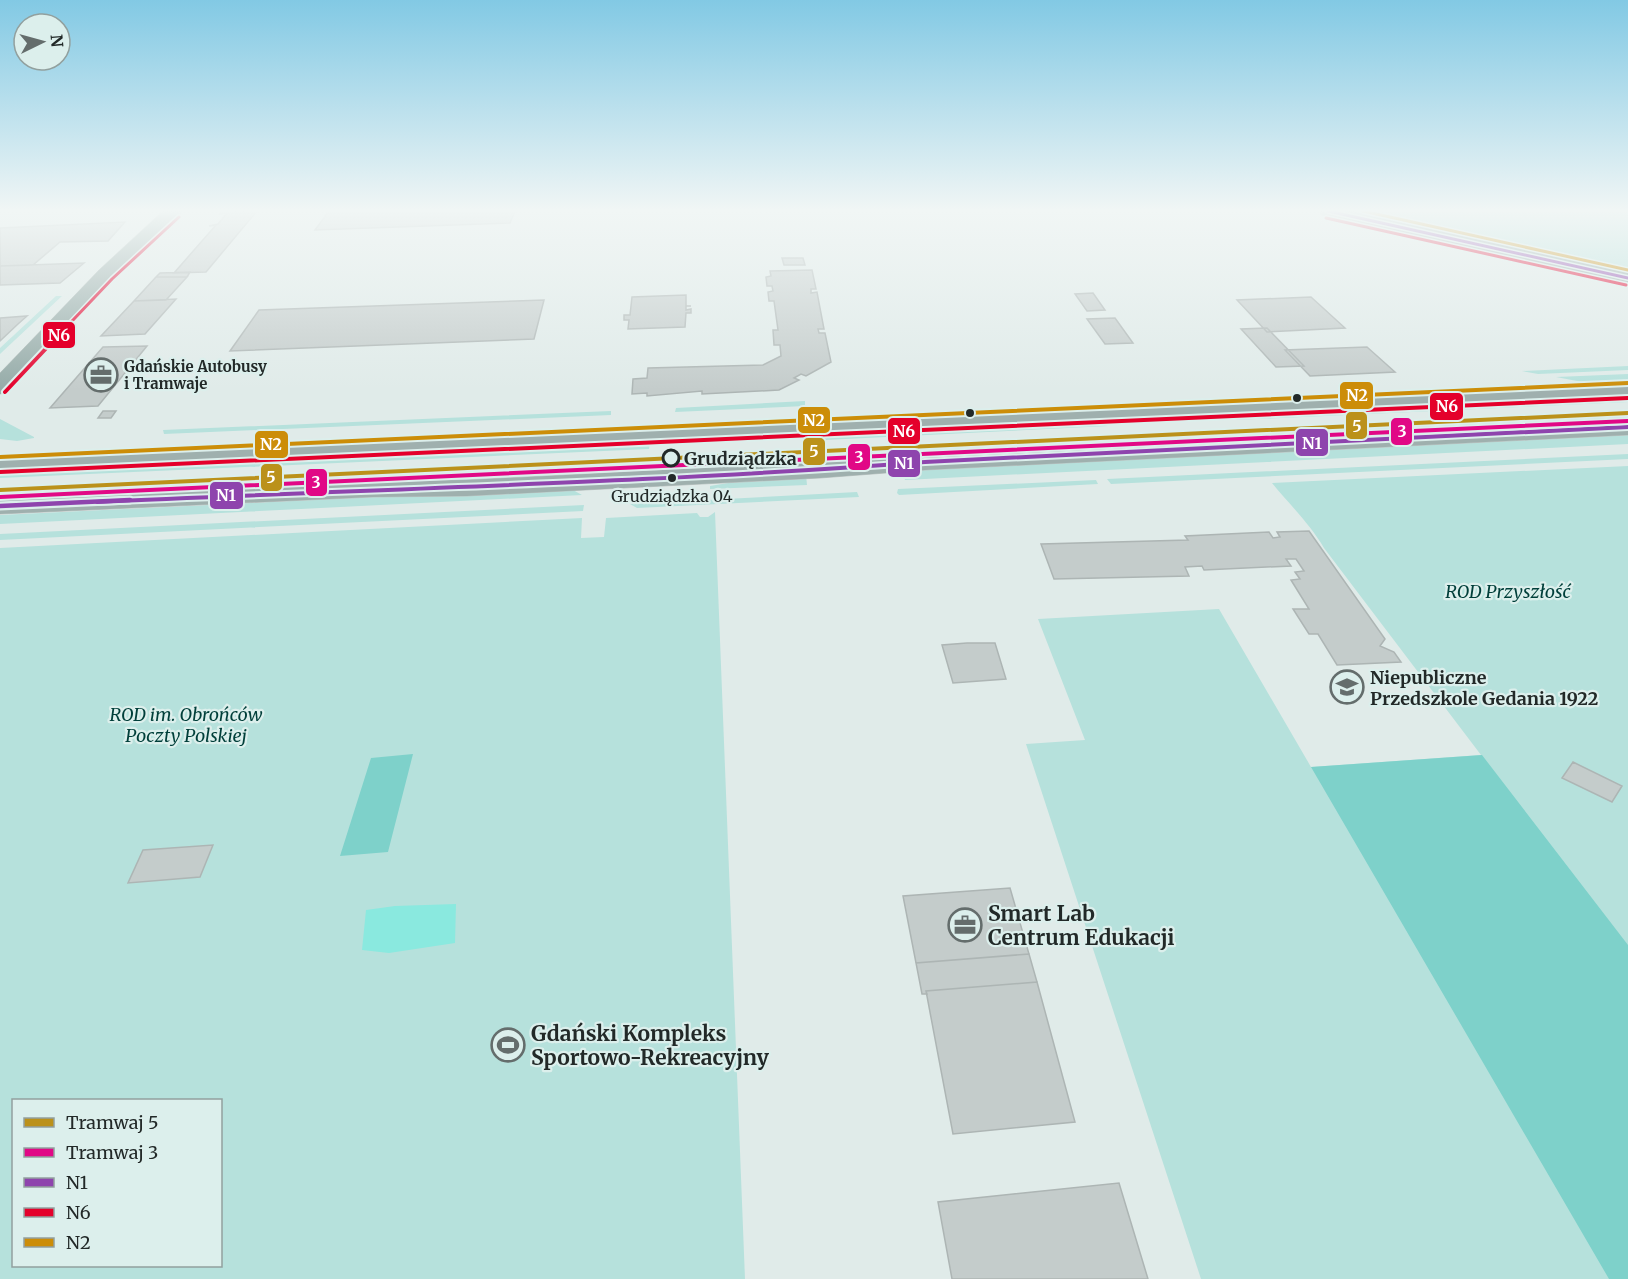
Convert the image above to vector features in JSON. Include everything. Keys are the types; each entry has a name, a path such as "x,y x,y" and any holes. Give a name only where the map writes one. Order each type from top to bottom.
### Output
{"main road":[{"path":"0,465 1628,390"},
{"path":"1210,409 1238,446"},
{"path":"1117,414 1139,451"},
{"path":"0,506 373,489 467,488 1628,427"}],"street":[{"path":"0,387 109,271"},
{"path":"1595,271 1628,278"}],"green space":[{"path":"56,296 62,296 0,354 0,348"},
{"path":"1628,366 1628,370 1538,374 1522,371"},
{"path":"1628,374 1628,384 1593,384 1556,377"},
{"path":"1628,397 1628,402 1236,420 1238,416 1253,414"},
{"path":"805,401 805,406 675,412 676,408"},
{"path":"611,411 611,415 164,434 163,430"},
{"path":"1628,415 1628,420 1273,437 1251,434"},
{"path":"0,419 34,438 17,441 0,439"},
{"path":"1095,422 1108,426 825,440 824,434"},
{"path":"1628,435 1628,444 905,480 904,477 924,469"},
{"path":"1100,441 1082,447 930,453 831,465 829,454"},
{"path":"650,442 649,449 0,478 0,472"},
{"path":"1628,454 1628,459 1111,484 1107,479"},
{"path":"648,463 648,468 616,469 554,478 459,483 384,480 0,498 0,493"},
{"name":"ROD Przyszłość","path":"1628,466 1628,1279 1201,1279 1026,744 1085,740 1038,619 1219,609 1311,767 1481,755 1300,515 1272,483"},
{"path":"806,475 807,485 710,489 710,486 764,477"},
{"path":"1096,480 1098,484 899,495 897,493 898,489"},
{"path":"559,488 573,490 582,495 0,524 0,515"},
{"path":"857,492 859,497 637,508 630,504"},
{"path":"584,505 583,511 0,540 0,534"},
{"name":"ROD im. Obrońców Poczty Polskiej","path":"715,512 745,1279 0,1279 0,548 582,518 581,538 604,537 606,518 697,513 700,517 708,517"}],"shaded area":[{"path":"413,754 388,852 340,856 371,758"},
{"path":"1482,755 1628,945 1628,1279 1609,1279 1311,767"},
{"path":"456,904 455,943 389,953 362,950 366,910 395,906"}],"building":[{"path":"0,271 75,271 60,283 0,285"},
{"path":"176,271 207,271 206,272 174,273"},
{"path":"770,271 812,271 816,289 811,289 811,293 817,292 824,329 818,329 819,333 825,333 831,362 806,376 801,374 794,378 799,380 779,390 702,394 702,391 647,396 647,393 632,394 633,379 647,378 648,368 763,365 781,356 780,345 774,345 773,330 778,330 774,301 769,301 768,292 773,291 772,286 767,286 766,277 771,276"},
{"path":"190,272 187,277 156,277 160,273"},
{"path":"156,277 187,277 166,300 134,301"},
{"path":"1093,293 1105,310 1087,311 1075,294"},
{"path":"686,295 686,310 691,309 691,313 686,313 685,327 628,329 629,320 624,320 624,315 630,315 632,297"},
{"path":"1311,297 1345,328 1267,332 1237,300"},
{"path":"176,299 145,334 101,336 134,301"},
{"path":"544,300 534,339 230,351 259,310"},
{"path":"27,316 18,324 0,341 0,318"},
{"path":"1115,318 1133,343 1105,344 1087,319"},
{"path":"1267,328 1304,366 1276,367 1241,329"},
{"name":"Gdańskie Autobusy i Tramwaje","path":"147,346 98,406 50,408 103,347"},
{"path":"1367,347 1395,372 1310,376 1285,350"},
{"path":"103,411 116,411 111,418 98,418"},
{"name":"Niepubliczne Przedszkole Gedania 1922","path":"1309,531 1385,639 1380,646 1394,652 1401,662 1337,665 1318,634 1309,634 1293,609 1309,609 1291,580 1300,579 1295,572 1304,571 1296,559 1286,559 1291,566 1204,570 1202,566 1185,567 1189,576 1054,579 1041,544 1188,540 1185,536 1269,532 1273,538 1280,537 1277,532"},
{"path":"995,643 1006,679 953,683 942,645"},
{"path":"1573,762 1622,786 1612,802 1562,778"},
{"path":"213,845 200,877 128,883 143,850"},
{"name":"Smart Lab Centrum Edukacji","path":"1010,888 1029,954 916,963 903,896"},
{"path":"1029,954 1037,982 926,991 927,994 922,994 916,963"},
{"path":"1037,982 1075,1122 953,1134 926,991"},
{"path":"1119,1183 1148,1279 952,1279 938,1202"}],"tram line":[{"name":"5","path":"0,490 1628,413"},
{"name":"3","path":"0,497 1628,421"}],"transit line":[{"name":"N6","path":"5,392 121,271"},
{"name":"N6","path":"1562,271 1626,285"},
{"name":"N1","path":"1595,271 1628,278"},
{"name":"N2","path":"0,457 1628,383"},
{"name":"N6","path":"0,472 1628,398"},
{"name":"N1","path":"0,506 373,489 467,488 820,470 925,462 1628,427"}],"place":[{"name":"Gdańskie Autobusy i Tramwaje","path":"101,375"},
{"name":"Grudziądzka","path":"671,458"},
{"name":"Grudziądzka 04","path":"672,478"},
{"name":"Niepubliczne Przedszkole Gedania 1922","path":"1347,687"},
{"name":"Smart Lab Centrum Edukacji","path":"965,925"},
{"name":"Gdański Kompleks Sportowo-Rekreacyjny","path":"508,1045"}]}
